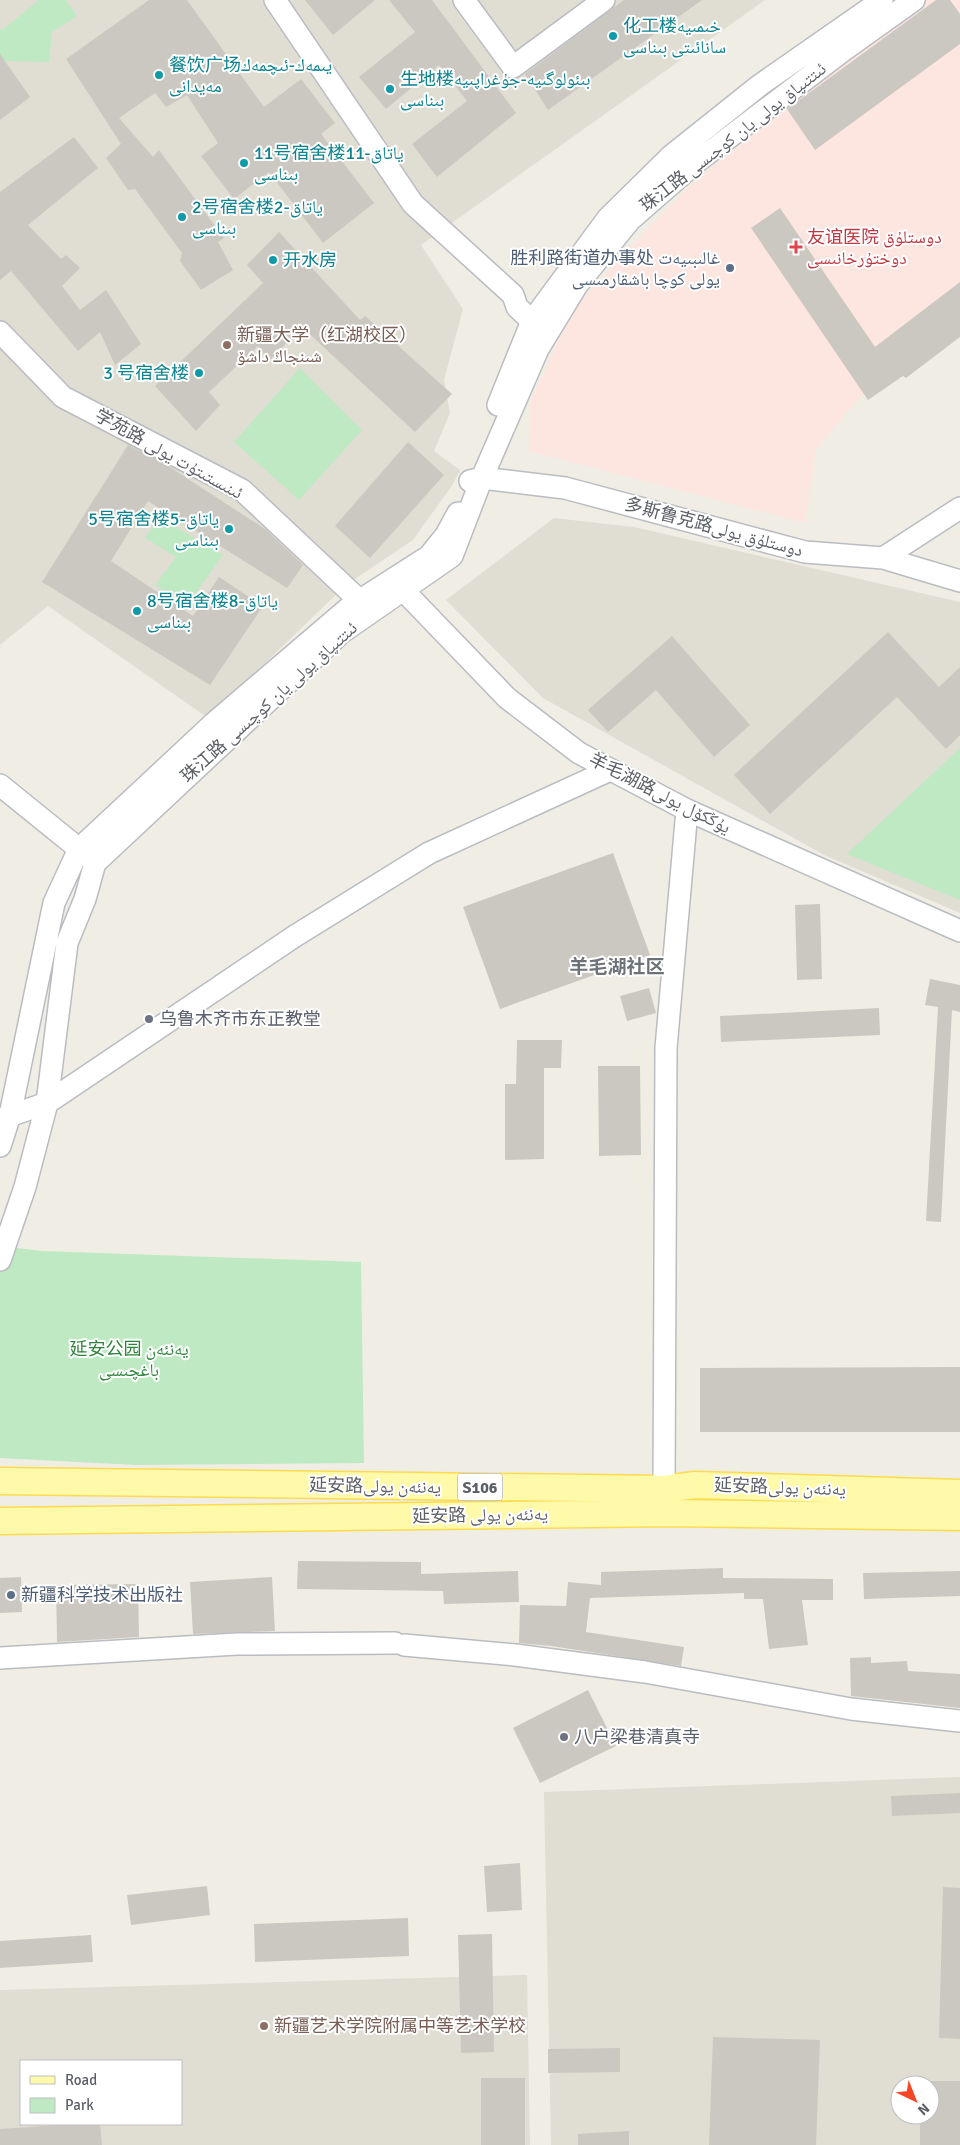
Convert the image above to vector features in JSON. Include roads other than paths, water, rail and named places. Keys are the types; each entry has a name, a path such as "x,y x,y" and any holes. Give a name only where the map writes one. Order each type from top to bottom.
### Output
{"main road":[{"name":"延安路يەنئەن يولى","path":"0,1482 664,1489 695,1485 960,1493"},
{"name":"延安路 يەنئەن يولى","path":"0,1521 670,1513 960,1517"}],"street":[{"path":"275,0 413,204 513,295 517,307 533,323"},
{"path":"464,0 513,67 604,0"},
{"name":"珠江路 ئىتتىپاق يولى يان كوچىسى","path":"95,863 341,633 452,556 474,480 533,323 608,218 671,156 760,85 882,0"},
{"name":"珠江路 ئىتتىپاق يولى يان كوچىسى","path":"0,1146 54,903 79,848 214,723 359,600 429,556 446,535 463,503 538,349 577,285 630,220 694,164 844,50 914,0"},
{"name":"学苑路 ئىنىستىتۇت يولى","path":"0,332 63,397 242,490 359,600"},
{"name":"多斯鲁克路دوستلۇق يولى","path":"474,480 564,488 805,552 883,558 960,581"},
{"path":"883,558 960,508"},
{"name":"羊毛湖路يۇڭكۆل يولى","path":"404,590 507,698 579,753 687,810 960,931"},
{"path":"5,1117 47,1103 295,936 429,853 610,770"},
{"path":"0,785 95,863 85,899 67,944 47,1103 26,1187 0,1260"},
{"path":"664,1489 666,1048 687,810"},
{"path":"0,1658 237,1644 399,1644 515,1655 626,1670 851,1709 960,1721"}],"place":[{"name":"化工楼خىمىيە سانائىتى بىناسى","path":"613,36"},
{"name":"餐饮广场يىمەك-ئىچمەك مەيدانى","path":"159,75"},
{"name":"生地楼بىئولوگىيە-جۇغراپىيە بىناسى","path":"390,89"},
{"name":"11号宿舍楼11-ياتاق بىناسى","path":"244,163"},
{"name":"2号宿舍楼2-ياتاق بىناسى","path":"182,217"},
{"name":"友谊医院 دوستلۇق دوختۇرخانىسى","path":"796,247"},
{"name":"开水房","path":"273,260"},
{"name":"胜利路街道办事处 غالىبىيەت يولى كوچا باشقارمىسى","path":"730,268"},
{"name":"新疆大学（红湖校区） شىنجاڭ داشۆ","path":"227,345"},
{"name":"3 号宿舍楼","path":"199,373"},
{"name":"5号宿舍楼5-ياتاق بىناسى","path":"229,529"},
{"name":"8号宿舍楼8-ياتاق بىناسى","path":"137,611"},
{"name":"乌鲁木齐市东正教堂","path":"149,1019"},
{"name":"新疆科学技术出版社","path":"11,1595"},
{"name":"八户梁巷清真寺","path":"564,1737"},
{"name":"新疆艺术学院附属中等艺术学校","path":"264,2026"}],"district":[{"name":"羊毛湖社区","path":"617,966"}],"park label":[{"name":"延安公园 يەنئەن باغچىسى","path":"129,1359"}]}
